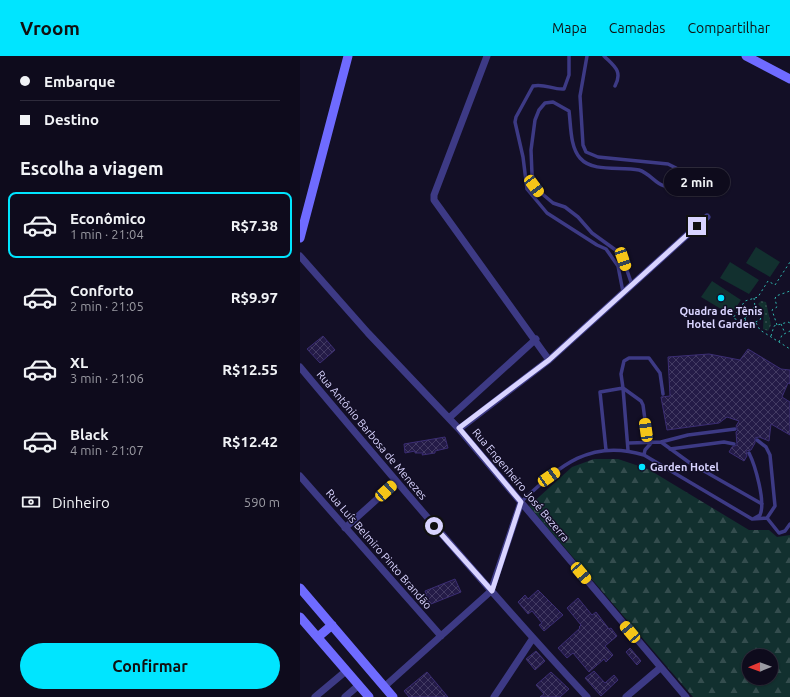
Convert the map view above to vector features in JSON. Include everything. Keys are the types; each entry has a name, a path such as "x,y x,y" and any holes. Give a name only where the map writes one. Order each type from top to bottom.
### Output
{"street":[{"path":"300,238 348,56"},
{"path":"487,56 434,195 434,200 501,295 536,339 549,360"},
{"path":"746,56 790,78"},
{"path":"459,428 549,360 707,217"},
{"name":"Rua Engenheiro José Bezerra","path":"300,256 368,333 459,428 686,697"},
{"path":"449,418 536,339"},
{"name":"Rua Antônio Barbosa de Menezes","path":"300,367 396,482 587,697"},
{"name":"Rua Luís Belmiro Pinto Brandão","path":"300,476 441,636"},
{"path":"345,528 396,482"},
{"path":"384,687 492,591 521,502"},
{"path":"300,588 393,697"},
{"path":"300,617 369,697"},
{"path":"318,637 332,625"},
{"path":"494,697 533,638"},
{"path":"626,697 660,668"},
{"path":"315,697 346,671"},
{"path":"345,697 359,685"}],"lane":[{"path":"569,56 568,75 564,89 555,89 540,84 533,86 516,116 515,122 523,157 527,189 547,213 597,245 606,249 618,266 623,293"},
{"path":"587,56 580,96 582,145 586,152 598,157 668,164 676,168 679,175 679,181 674,185 664,186 656,183 640,170 590,165 582,160 574,148 569,111 553,102 545,103 539,110 535,120 531,150 534,186 540,192 578,217 592,233 616,251 623,259 632,285"},
{"path":"604,56 618,69 619,79 615,86"},
{"path":"628,450 629,443 621,374 624,361 629,358 649,358 660,373 663,394"},
{"path":"606,450 600,392 623,388 641,401 648,442"},
{"path":"629,443 661,442 726,428 735,429"},
{"path":"757,440 766,447 770,455 775,506 767,518"},
{"path":"644,455 648,446 653,442"},
{"path":"661,442 690,463 762,504"},
{"path":"670,449 724,442 734,444"},
{"path":"521,502 549,477 574,459 592,452 606,450 628,450 644,455 752,519 767,518"},
{"path":"749,453 753,460 762,504 760,515 752,519"},
{"path":"767,518 779,533 784,532 790,524"}],"path":[{"path":"746,318 738,320 733,318 745,301 758,297 768,281 775,284 790,262"},
{"path":"777,325 772,310 777,307 775,299 776,296 790,291"},
{"path":"754,298 755,307"},
{"path":"755,307 761,310 760,320 756,323 748,325 746,318 750,310 755,307"},
{"path":"771,337 772,328 777,325 788,322 790,323"},
{"path":"756,323 760,330 790,349"},
{"path":"781,324 785,332"},
{"path":"779,342 780,338 785,332 790,331"}],"green space":[{"path":"756,247 780,262 770,277 746,263"},
{"name":"Quadra de Tênis Hotel Garden","path":"730,262 759,280 749,294 720,278"},
{"name":"Quadra de Tênis Hotel Garden","path":"712,281 741,300 731,315 701,297"},
{"path":"761,301 766,302 771,325 768,331 763,329 764,310 758,304"},
{"path":"594,459 618,459 648,469 749,530 769,530 777,537 790,535 790,697 693,697 529,506 572,467"}],"building":[{"path":"323,336 335,350 320,363 307,349"},
{"path":"748,349 781,369 790,370 790,384 788,383 782,397 790,402 790,435 771,424 769,441 759,437 755,438 755,443 751,450 746,451 747,456 744,461 729,452 732,447 737,445 736,432 738,430 736,426 739,421 727,417 719,423 667,430 661,397 670,396 668,357 709,354 740,360"},
{"path":"445,437 448,448 435,451 435,453 422,455 423,453 415,453 415,451 405,453 404,444"},
{"path":"455,579 461,592 431,604 428,602 425,591"},
{"path":"538,590 563,615 544,631 539,625 542,623 532,611 528,614 518,602 525,595 528,599"},
{"path":"578,598 592,615 596,612 609,629 611,628 617,636 605,646 613,655 606,662 604,659 589,672 573,653 567,658 558,648 580,628 579,627 581,625 567,608"},
{"path":"630,648 641,661 637,665 626,652"},
{"path":"536,651 545,661 535,670 526,659"},
{"path":"594,671 605,683 614,675 618,680 601,696 585,678"},
{"path":"427,672 448,697 409,697 404,691"},
{"path":"551,672 569,689 560,697 540,697 544,694 536,685"}],"place":[{"name":"Quadra de Tênis Hotel Garden","path":"721,298"},
{"name":"Garden Hotel","path":"642,467"}],"route":[{"path":"434,526 492,591 521,502 459,428 549,360 697,226"}]}
